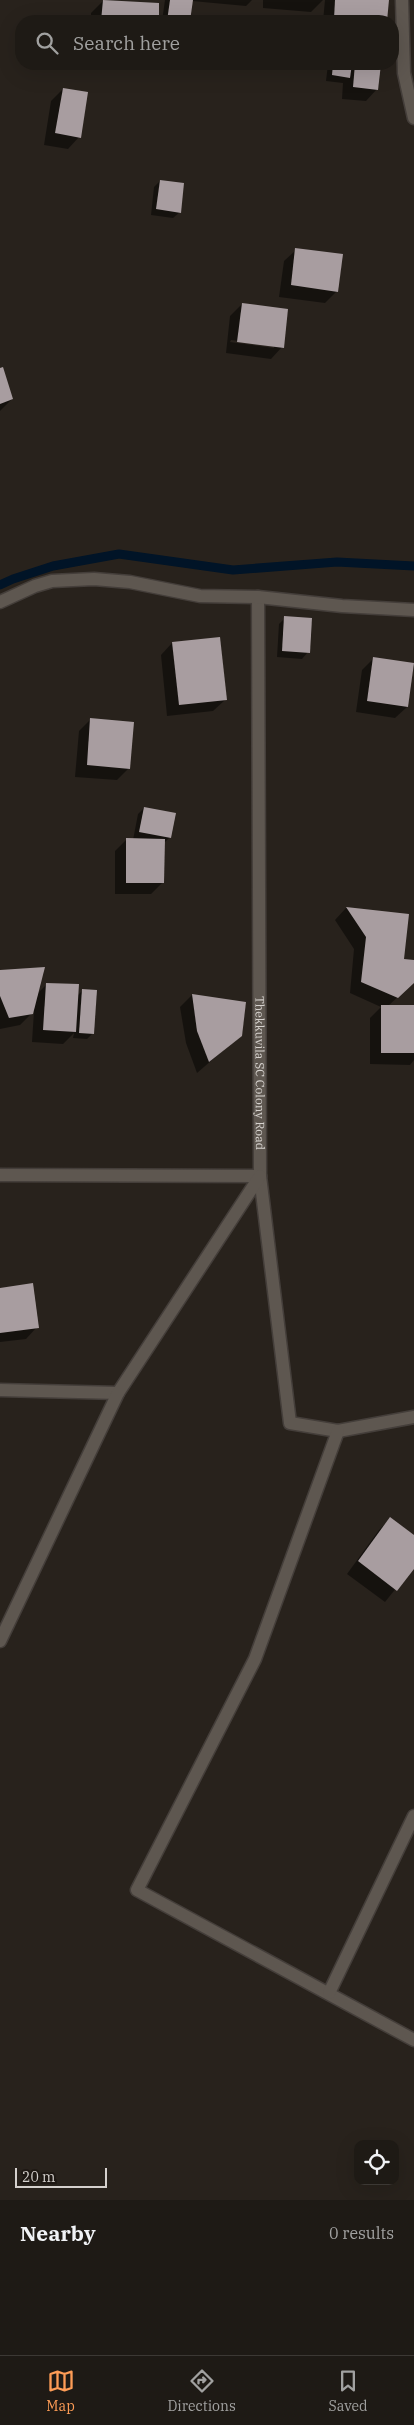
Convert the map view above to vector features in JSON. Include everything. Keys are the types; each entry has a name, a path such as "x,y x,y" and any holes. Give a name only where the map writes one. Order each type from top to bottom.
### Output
{"street":[{"path":"402,0 404,73 414,118"},
{"path":"0,602 52,581 94,579 130,582 200,596 258,597 342,606 414,610"},
{"name":"Thekkuvila SC Colony Road","path":"258,597 260,1176 290,1423 338,1431 414,1416"},
{"path":"0,1175 260,1176"},
{"path":"0,1641 118,1392 260,1176"},
{"path":"0,1390 118,1392"},
{"path":"338,1431 255,1659 137,1890 414,2040"},
{"path":"330,1993 414,1816"}],"building":[{"path":"103,0 159,3 159,15 102,15"},
{"path":"170,0 193,0 191,15 168,15"},
{"path":"335,0 389,0 388,15 334,15"},
{"path":"332,70 351,70 350,78 332,75"},
{"path":"354,70 380,70 378,90 353,87"},
{"path":"63,88 88,92 81,138 55,133"},
{"path":"160,180 184,183 181,213 156,209"},
{"path":"295,248 343,254 338,292 291,285"},
{"path":"242,303 288,309 284,348 237,342"},
{"path":"3,367 13,399 0,404 0,368"},
{"path":"284,616 312,618 310,653 282,651"},
{"path":"220,637 227,700 179,705 172,642"},
{"path":"373,657 414,663 408,707 367,701"},
{"path":"90,718 134,722 130,769 87,765"},
{"path":"144,807 176,813 171,838 139,832"},
{"path":"126,838 165,839 164,883 126,883"},
{"path":"346,907 409,914 404,959 414,960 414,983 398,998 361,982 366,937"},
{"path":"45,967 33,1014 9,1018 0,996 0,970"},
{"path":"46,983 79,984 76,1032 43,1030"},
{"path":"82,989 97,990 94,1034 79,1033"},
{"path":"192,994 246,1002 242,1036 209,1062 197,1031"},
{"path":"381,1005 414,1005 414,1053 381,1053"},
{"path":"33,1283 39,1328 0,1333 0,1288"},
{"path":"390,1517 414,1535 414,1569 397,1591 358,1561"}],"waterway":[{"path":"0,585 53,566 119,554 233,570 337,562 414,566"}]}
